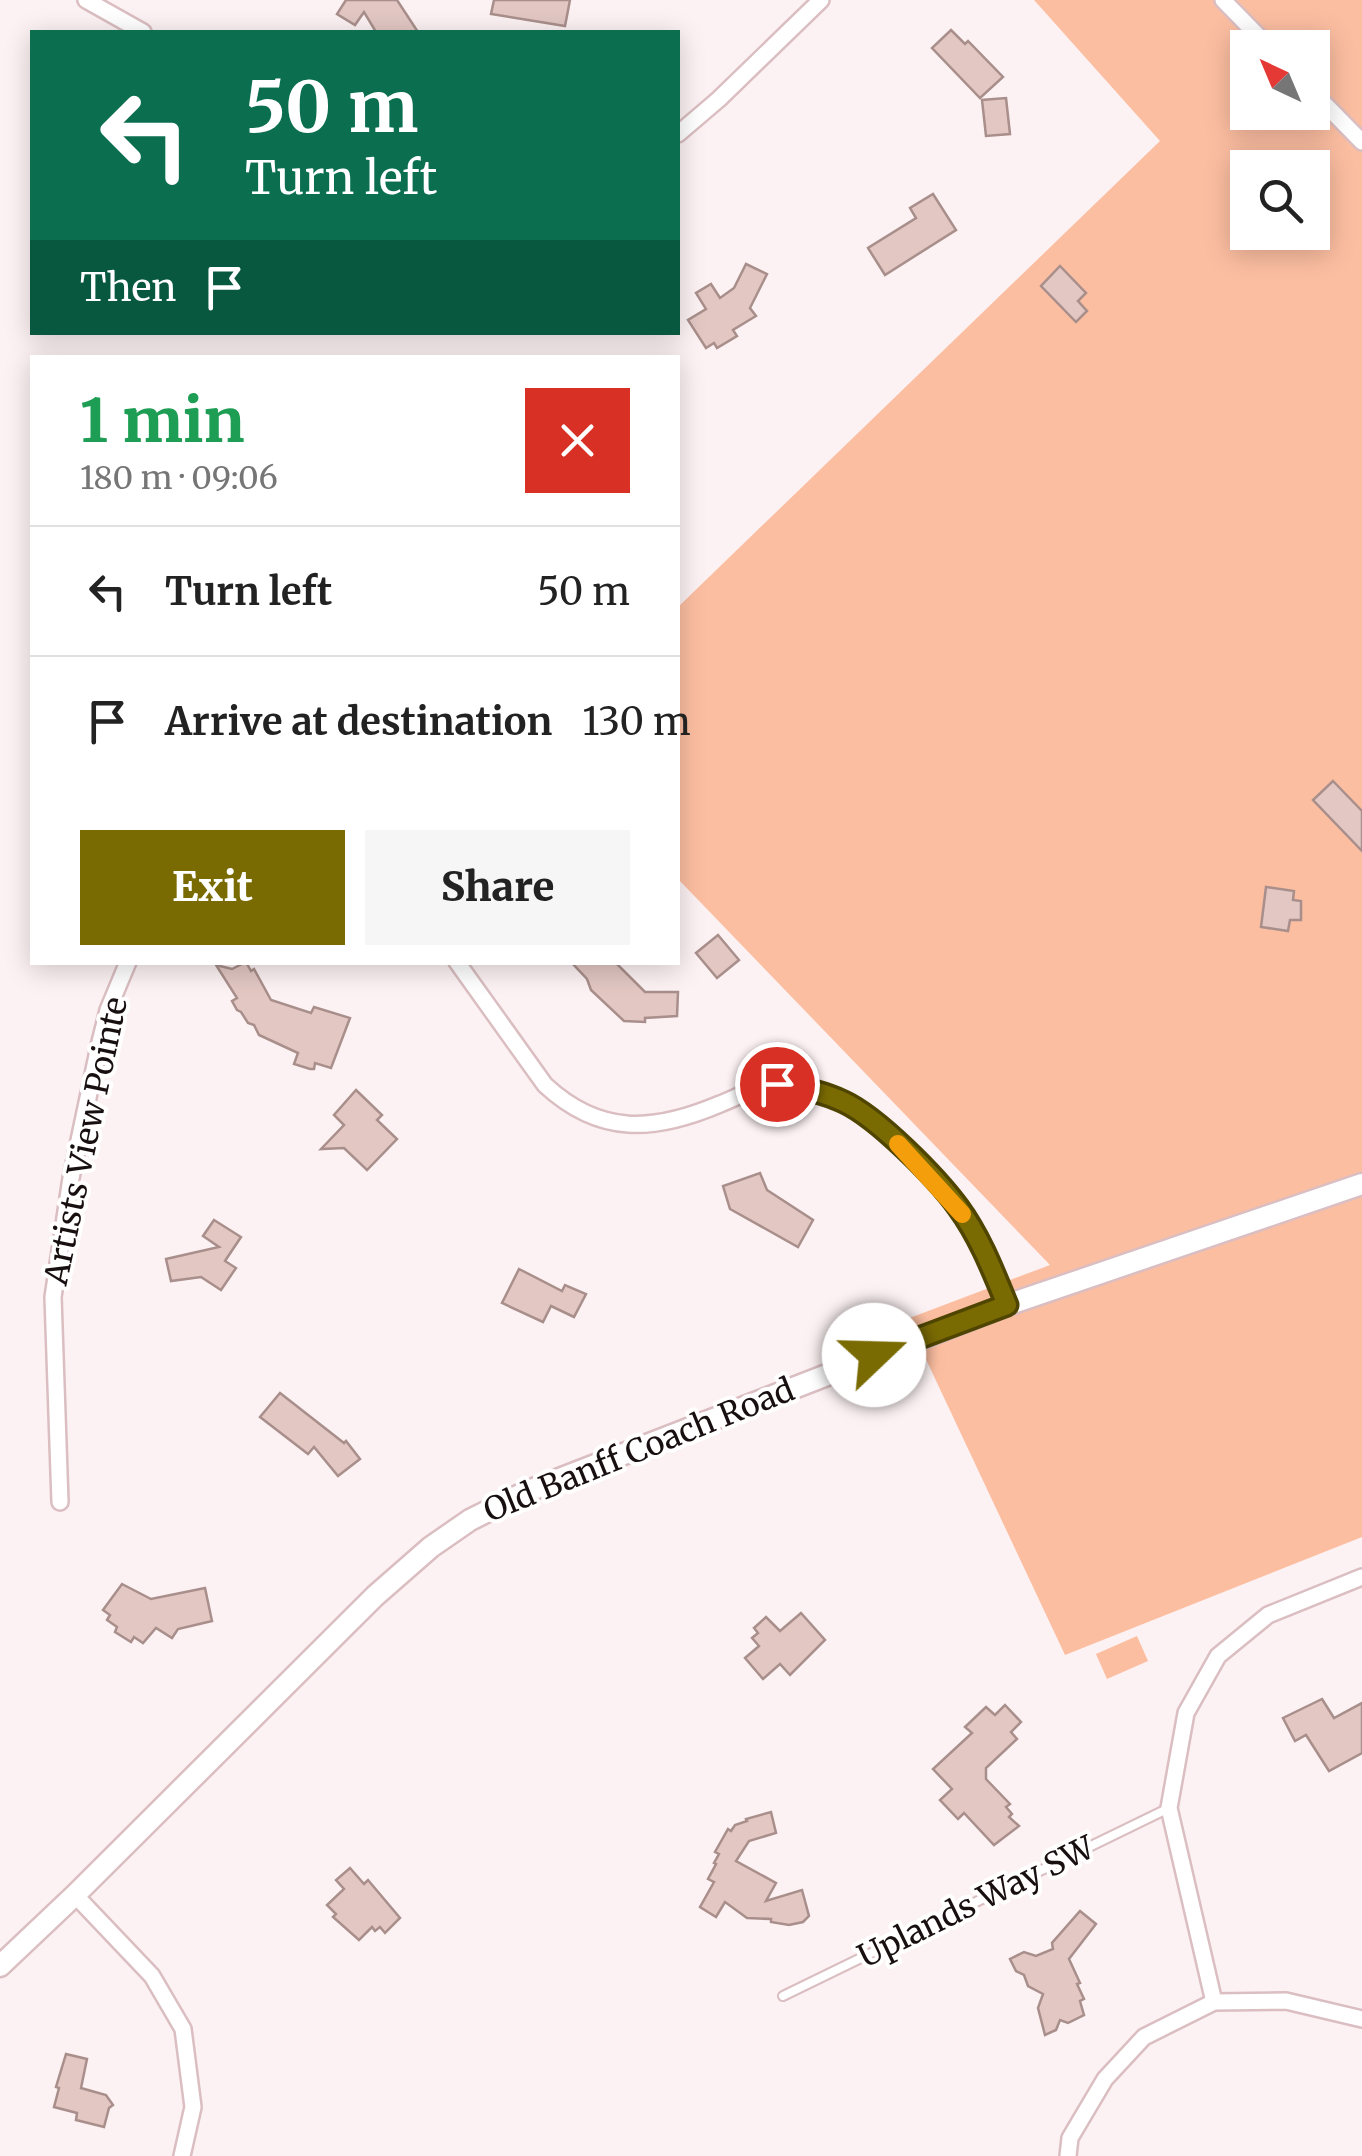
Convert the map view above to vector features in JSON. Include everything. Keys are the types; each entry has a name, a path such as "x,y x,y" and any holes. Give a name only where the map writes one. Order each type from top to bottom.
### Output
{"main road":[{"name":"Old Banff Coach Road","path":"0,1966 374,1596 431,1546 470,1520 526,1492 1007,1305 1362,1184"}],"street":[{"path":"86,0 139,30"},
{"path":"680,132 821,0"},
{"path":"1223,0 1252,30"},
{"path":"1330,110 1362,142"},
{"name":"Artists View Pointe","path":"60,1502 53,1296 99,1046 108,1010 127,965"},
{"path":"458,965 545,1086 590,1117 620,1126 664,1123 777,1084 804,1088 848,1103 914,1158 958,1207 984,1250 1007,1305"},
{"path":"1214,2002 1170,1808 1186,1714 1218,1656 1268,1615 1362,1577"},
{"path":"75,1895 152,1976 182,2029 193,2107 182,2156"},
{"path":"1068,2156 1070,2138 1105,2079 1144,2037 1214,2002 1286,2001 1362,2018"}],"lane":[{"name":"Uplands Way SW","path":"782,1996 1170,1808"}],"shaded area":[{"path":"1034,0 1362,0 1362,1537 1065,1655 907,1319 1050,1265 680,881 680,605 1160,141"},
{"path":"1137,1636 1148,1661 1107,1679 1096,1654"}],"building":[{"path":"346,0 397,0 417,30 375,30 364,12 355,25 337,14"},
{"path":"494,0 570,0 565,26 491,14"},
{"path":"951,30 965,44 968,41 1003,77 980,98 932,48"},
{"path":"1006,98 1010,134 986,136 982,100"},
{"path":"933,194 956,230 885,275 868,248 916,218 910,208"},
{"path":"746,264 767,274 750,308 756,316 733,330 737,336 717,348 714,343 706,348 688,320 706,309 696,293 711,284 720,298 734,288"},
{"path":"1060,266 1086,293 1078,301 1087,311 1076,322 1041,286"},
{"path":"1333,781 1362,811 1362,851 1313,800"},
{"path":"1266,887 1294,891 1293,900 1301,901 1301,920 1290,920 1288,931 1261,927"},
{"path":"718,935 739,960 717,978 696,953"},
{"path":"216,965 232,969 248,965 251,971 254,969 271,1000 311,1013 314,1007 350,1018 331,1068 315,1063 314,1069 310,1069 294,1064 298,1053 259,1035 237,1010 232,1001 237,998"},
{"path":"574,965 618,965 645,992 678,992 677,1016 624,1021 591,990"},
{"path":"356,1090 382,1115 377,1120 397,1139 367,1170 344,1148 321,1149 344,1125 334,1115"},
{"path":"760,1173 767,1190 813,1220 798,1247 730,1209 723,1186"},
{"path":"214,1220 241,1237 225,1261 236,1268 221,1290 201,1277 171,1281 166,1259 219,1247 203,1236"},
{"path":"519,1269 562,1291 565,1285 586,1294 574,1317 551,1306 543,1322 502,1303"},
{"path":"280,1393 346,1441 360,1459 338,1476 314,1447 308,1454 260,1417"},
{"path":"122,1584 151,1599 205,1588 212,1621 178,1629 172,1638 156,1628 143,1643 134,1637 131,1642 115,1632 117,1627 107,1620 110,1615 103,1610"},
{"path":"801,1613 825,1640 790,1675 780,1664 763,1679 745,1658 759,1646 752,1638 758,1633 754,1628 766,1617 780,1631"},
{"path":"1322,1699 1334,1718 1362,1703 1362,1753 1329,1771 1306,1735 1295,1741 1283,1718"},
{"path":"1005,1705 1021,1722 1011,1732 1017,1739 986,1768 986,1779 1010,1804 1006,1807 1012,1814 1009,1817 1019,1826 994,1845 964,1813 958,1819 940,1800 952,1789 933,1769 972,1733 965,1727 986,1707 995,1715"},
{"path":"771,1812 776,1833 749,1841 736,1861 776,1883 766,1901 802,1890 809,1916 803,1922 789,1925 747,1918 725,1902 716,1917 700,1907 714,1882 708,1879 719,1854 715,1852 728,1829"},
{"path":"350,1868 364,1884 368,1880 400,1918 385,1933 380,1927 375,1931 372,1927 359,1940 333,1917 336,1914 327,1905 344,1889 336,1880"},
{"path":"1080,1911 1096,1924 1069,1959 1080,1983 1077,1984 1084,1999 1080,2001 1084,2015 1068,2023 1060,2020 1056,2030 1045,2035 1038,2008 1043,1994 1028,1986 1010,1959 1024,1952 1036,1956 1053,1949 1052,1943"},
{"path":"66,2054 87,2059 81,2088 106,2095 113,2105 104,2127 76,2120 77,2113 54,2107"}],"slow traffic":[{"path":"898,1144 962,1214"}],"route":[{"path":"777,1084 804,1088 848,1103 914,1158 958,1207 984,1250 1007,1305 874,1355"}]}
